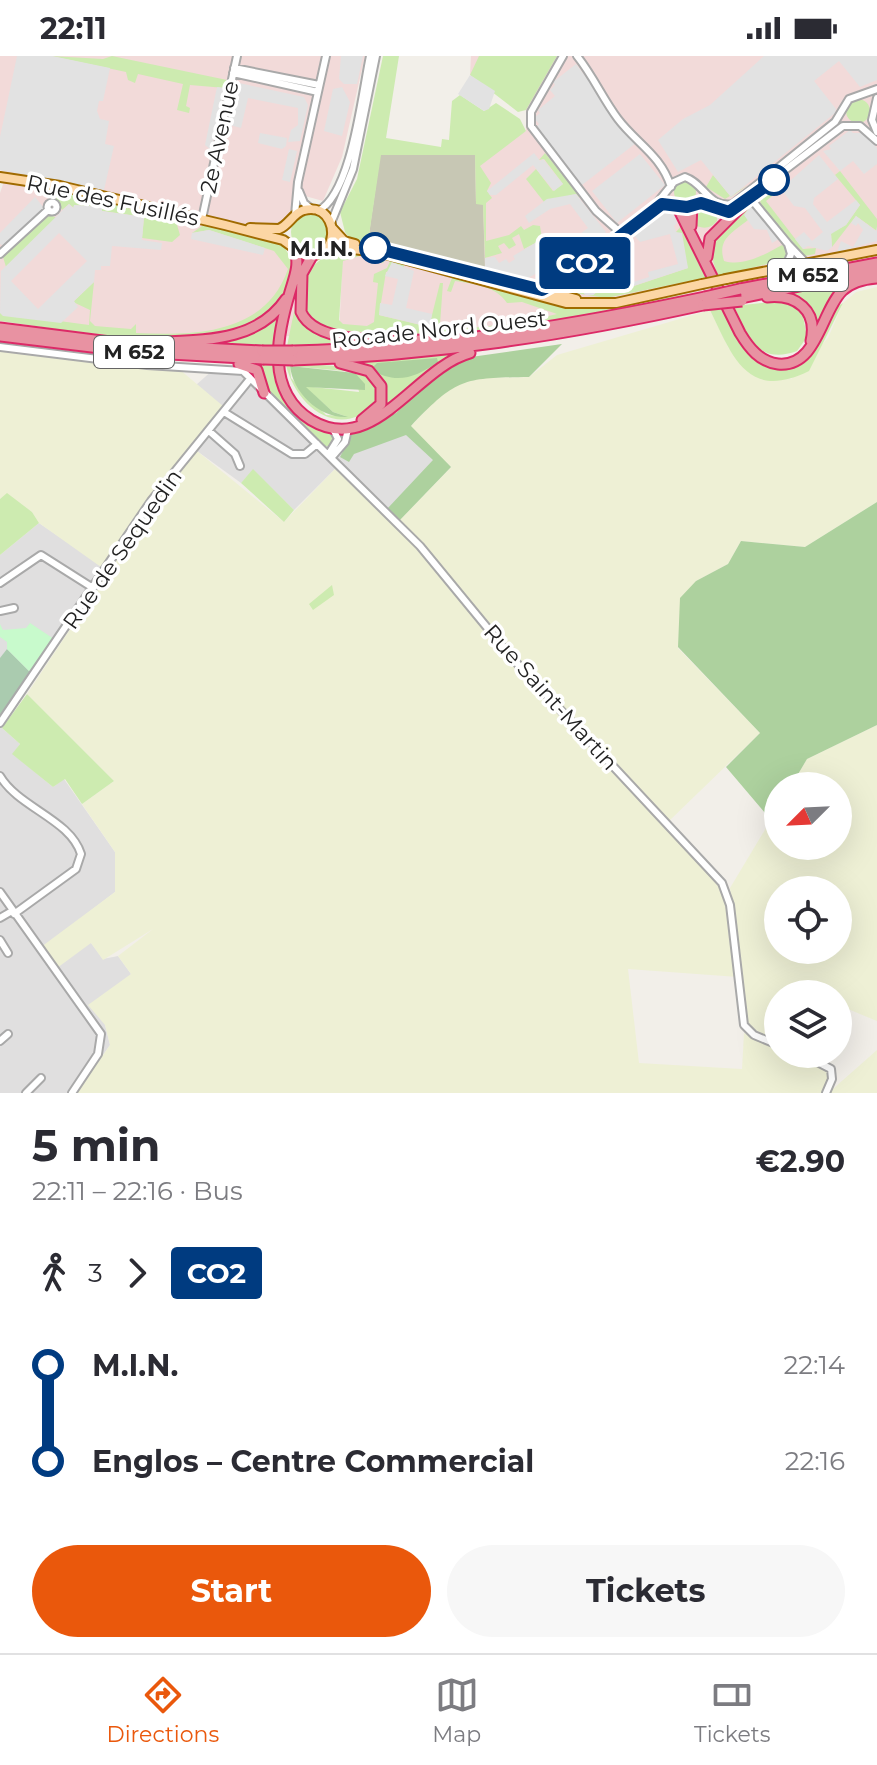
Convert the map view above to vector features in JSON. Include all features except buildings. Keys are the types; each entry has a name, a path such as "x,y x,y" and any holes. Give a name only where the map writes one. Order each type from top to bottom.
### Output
{"highway":[{"path":"712,275 707,244 748,201"},
{"path":"675,203 701,251"},
{"path":"693,204 689,221 701,251 712,275 740,333 757,355 772,363 785,364 807,352 813,325 800,303 779,296 741,296 704,301"},
{"path":"292,247 297,268 278,343 283,385 299,410 348,429 382,416 425,377 448,361 513,342"},
{"path":"293,356 356,366 377,378 382,396 376,410 361,421 334,425 304,407 291,392 285,373 285,333 303,270 312,256"},
{"name":"M 652","path":"741,296 877,263"},
{"path":"303,270 301,312 310,325 324,333 412,340 486,338"},
{"name":"M 652","path":"741,296 877,270"},
{"name":"M 652","path":"807,352 842,291 860,281 877,278"},
{"path":"130,348 244,333 270,318 290,293"},
{"name":"Rocade Nord Ouest","path":"293,356 486,338 704,301"},
{"name":"Rocade Nord Ouest","path":"0,336 130,348 373,357 513,342 704,301"},
{"name":"Rocade Nord Ouest","path":"0,328 130,348"},
{"path":"130,348 243,364 257,370 255,379 264,393"}],"main road":[{"name":"Rue des Fusillés","path":"0,177 50,185 225,225"},
{"path":"225,225 276,230 292,219 316,210 348,243 410,254 538,290 591,301 641,297"},
{"path":"292,219 292,247"},
{"path":"225,225 312,256 342,247 389,254 544,298 598,305 877,250"},
{"path":"326,250 332,226"}],"street":[{"name":"2e Avenue","path":"202,219 237,56"},
{"path":"298,182 301,198 316,210 333,199 345,170 370,56"},
{"path":"332,226 353,169 376,56"},
{"path":"622,234 596,211 531,126 531,112 562,57 579,59 617,118 671,173 693,180 699,189 720,204 733,204 835,122 849,99 877,89"},
{"path":"292,219 325,59"},
{"path":"234,70 319,88"},
{"path":"861,97 868,101 877,132"},
{"path":"630,227 661,204 703,203 726,212 748,201 839,128 866,123 877,98"},
{"path":"843,109 845,118 877,141"},
{"path":"653,155 675,203"},
{"path":"538,290 551,288 572,273 622,234 684,177"},
{"path":"0,254 49,206 50,185"},
{"path":"693,204 699,189"},
{"path":"748,201 805,262"},
{"path":"786,266 791,254 788,244"},
{"path":"544,298 555,294 572,273"},
{"path":"0,347 147,365 238,369 255,379"},
{"name":"Rue de Sequedin","path":"0,723 151,501 255,379"},
{"name":"Rue Saint-Martin","path":"264,393 426,551 513,659 722,883 731,911 744,1025 764,1039"},
{"path":"224,412 292,454 305,454 317,444"},
{"path":"329,457 338,439 334,425"},
{"path":"329,457 345,442 348,429"},
{"path":"209,431 235,454 240,466"},
{"path":"0,583 41,555 93,588"},
{"path":"0,611 14,608"},
{"path":"0,776 18,797 74,842 81,854 76,869 13,913 0,918"},
{"path":"0,892 101,1034 98,1054 72,1093"},
{"path":"0,940 8,953"},
{"path":"0,1041 8,1034"},
{"path":"826,1093 832,1079 829,1068"},
{"path":"26,1093 41,1078"}],"shaded area":[{"path":"0,56 365,56 342,157 323,201 305,196 295,202 279,241 294,264 308,271 299,336 135,338 0,321 0,193 7,172 0,170"},
{"path":"17,56 52,56 110,68 103,101 99,101 97,111 100,119 109,121 105,144 114,146 104,190 0,170 0,137"},
{"path":"341,56 363,56 357,84 344,84 339,79"},
{"path":"471,56 877,56 877,250 805,262 703,292 561,321 456,333 339,335 343,250 368,242 372,212 475,155 526,131 526,110 470,75"},
{"path":"764,56 877,56 877,80 860,87 839,61 814,81 836,109 835,113 731,197 701,160 678,172 658,140 683,119 710,105"},
{"path":"576,64 636,143 582,185 536,127 539,124 534,118 540,113 538,110 555,96 550,90 555,85 553,82"},
{"path":"470,75 495,91 489,109 484,111 458,94"},
{"path":"239,83 304,97 308,105 300,141 288,142 291,130 298,125 298,108 248,98 241,128 226,124 232,92"},
{"path":"217,87 225,88 211,150 205,145"},
{"path":"342,87 350,102 342,136 324,131 333,89"},
{"path":"850,130 864,133 877,148 877,164 864,174 853,161 840,171 823,151 831,149 829,146"},
{"path":"260,133 287,138 286,146 282,149 258,143"},
{"path":"289,149 297,151 290,182 282,180"},
{"path":"534,153 540,161 543,159 563,184 554,191 533,165 496,195 490,195 487,191"},
{"path":"640,154 665,185 617,223 592,191"},
{"path":"380,155 475,155 476,204 483,204 485,269 368,242"},
{"path":"819,155 838,179 814,198 813,204 827,222 856,200 860,205 846,225 831,234 832,247 827,251 808,246 803,249 795,239 804,232 812,241 823,232 805,208 794,206 781,189"},
{"path":"576,194 606,232 600,237 603,242 568,270 552,245 565,252 570,250 572,240 588,228 570,204 550,209 529,223 525,216 547,199"},
{"path":"35,197 45,209 7,248 0,244 0,233"},
{"path":"69,204 73,208 74,205 102,207 102,211 144,217 142,240 162,243 161,250 112,246 110,266 95,270 94,282 74,301 78,307 61,323 3,316 0,313 1,271","holes":["59,233 87,261 38,309 11,281"]},
{"path":"750,207 779,239 772,243 767,230 754,229 744,215"},
{"path":"664,208 674,212 677,223 674,226 676,232 682,233 688,268 618,291 615,288 649,277 648,272 678,264 670,234 640,242 632,233"},
{"path":"856,216 876,231 877,226 877,241 837,252 841,241 853,247 863,230 858,223 856,226 851,223"},
{"path":"209,230 265,248 263,255 191,239 192,233"},
{"path":"537,242 545,255 535,260 541,271 524,280 485,269 485,258 495,257 499,263 506,259 509,263 515,259 513,256"},
{"path":"392,262 414,271 406,308 432,314 430,327 379,315 380,303 392,305 398,279 385,276"},
{"path":"586,268 602,288 593,295 585,295 576,283 576,277"},
{"path":"877,287 877,502 805,547 741,541 728,564 696,581 678,648 760,733 668,822 504,644 427,548 399,521 451,467 410,427 445,390 473,378 529,377 557,355 710,310 729,349 791,379 828,338 843,303 856,292"},
{"path":"0,349 136,367 179,369 223,406 198,441 197,451 284,522 335,469 418,547 518,669 721,887 728,905 738,977 628,969 639,1063 742,1069 744,1033 764,1041 764,1068 825,1068 829,1078 823,1093 77,1093 110,1045 105,1025 88,1005 131,974 118,956 153,929 103,960 91,943 57,968 41,947 115,892 115,852 82,804 114,781 27,694 108,572 39,523 32,512 7,494 0,499"},
{"path":"242,367 264,375 266,392 310,433 352,433 396,413 451,467 395,524 335,469 294,510 253,470 241,483 197,451 196,385 214,369"},
{"path":"39,523 109,571 2,728 20,744 13,754 53,787 64,779 115,852 116,865 115,892 42,948 91,943 103,959 118,956 131,974 105,1025 110,1045 77,1093 0,1093 0,555"},
{"path":"877,725 877,1021 852,1011 852,980 764,980 764,1035 748,1026 730,888 764,831 764,860 852,860 852,772 799,772 807,759"},
{"path":"877,1050 877,1093 830,1093 834,1088"}],"green space":[{"path":"51,56 103,59 112,56 227,80 225,88 190,85 186,106 190,108 189,113 177,110 183,84 138,74 135,83 128,80 126,72"},
{"path":"383,56 399,56 386,138 441,147 442,139 449,140 452,101 460,95 484,111 496,103 520,119 526,131 480,166 491,183 487,191 492,198 486,203 486,241 509,235 521,226 524,230 533,225 540,226 543,245 549,242 569,269 573,268 556,282 552,275 560,274 537,242 524,249 519,234 512,238 516,245 509,249 504,243 498,246 502,253 485,258 483,205 476,204 475,155 381,155 368,242 351,240 345,232 340,212 357,179"},
{"path":"479,56 557,56 526,110 518,112 470,75"},
{"path":"858,99 866,103 870,111 866,119 858,123 850,119 846,111 850,103"},
{"path":"545,153 579,197 576,194 544,202 526,179 536,169 553,191 563,184 544,159 539,160"},
{"path":"840,171 877,219 877,231 856,216 832,247 831,233 846,225 860,205 835,175"},
{"path":"713,175 730,196 725,199 706,187"},
{"path":"784,179 782,188 766,201 803,249 816,248 815,254 805,256 761,206 760,199"},
{"path":"685,181 693,184 696,192 693,200 685,203 677,200 674,192 677,184"},
{"path":"60,191 175,218 180,235 172,242 142,238 144,217 102,211 102,207 74,205 74,208 69,204 62,210 55,198"},
{"path":"707,206 717,213 717,221 705,228 692,223 694,213 700,208 707,209"},
{"path":"750,207 748,220 724,242 724,261 747,261 782,245 788,250 787,259 718,276 708,246"},
{"path":"310,213 323,219 329,232 323,245 310,251 297,245 291,232 297,219"},
{"path":"48,214 57,218 6,267 3,257"},
{"path":"205,224 282,243 294,264 279,303 261,321 237,332 172,339 134,338 0,321 0,313 89,325 90,310 73,302 94,282 90,321 95,326 131,329 136,324 136,333 182,333 204,331 246,319 278,291 288,269 274,251 209,230 192,233"},
{"path":"683,224 709,277 606,298 562,291 575,276 576,283 593,295 602,288 607,293 615,288 619,291 688,268 676,232"},
{"path":"337,250 386,258 383,263 366,255 364,259 363,255 343,261 339,320 343,324 367,326 374,322 378,283 373,282 374,274 387,268 391,259 404,261 404,269 386,272 379,315 429,327 440,283 443,283 440,324 448,330 519,323 557,314 522,302 507,303 491,289 477,285 455,281 451,292 447,291 453,275 556,306 589,309 703,292 508,328 429,334 343,330 316,325 304,309 309,272 318,261"},
{"path":"858,279 852,281 816,333 813,312 800,298 787,292"},
{"path":"780,301 802,311 807,337 797,351 773,354 764,351 750,338 734,306"},
{"path":"296,302 300,315 316,332 340,340 379,344 287,346"},
{"path":"843,303 809,371 771,381 757,378 745,370 735,358 710,310 721,309 755,361 776,369 794,367 810,356 833,312"},
{"path":"279,315 273,346 199,345 248,335"},
{"path":"562,344 529,377 489,378 462,384 440,398 411,426 451,467 399,521 387,509 433,460 406,435 354,454 349,462 340,457 352,433 396,413 434,376 452,365 471,357"},
{"path":"457,353 368,421 384,386 355,363"},
{"path":"437,358 438,362 430,368 405,378 388,377 371,369 377,363"},
{"path":"252,364 274,366 287,401 300,415 332,432 334,440 331,446 324,446 266,392 264,375"},
{"path":"286,365 345,367 369,378 376,388 376,403 362,414 348,419 334,419 321,414 309,406 291,380","holes":["290,366 355,372 359,392 304,386 333,412 345,416 326,415 291,378"]},
{"path":"290,366 355,373 365,384 365,390 306,387 333,412 348,417 328,414 302,395"},
{"path":"253,469 294,510 284,522 241,483"},
{"path":"7,493 32,512 39,523 0,555 0,499"},
{"path":"877,502 877,725 807,759 799,772 764,772 764,812 726,767 760,733 678,647 680,598 696,581 728,564 741,541 805,547"},
{"path":"332,585 334,595 313,610 309,604"},
{"path":"30,623 54,639 30,672 7,649 7,642 0,637 0,624 3,630 26,628"},
{"path":"7,649 30,672 0,715 0,658"},
{"path":"27,694 114,781 82,804 65,779 53,787 12,754 20,744 2,728"}],"bus line":[{"name":"CO2","path":"375,248 410,254 542,290 572,273 662,204 669,202 687,207 701,203 729,212 739,208 774,180"}],"place":[{"name":"M.I.N.","path":"375,248"}]}
